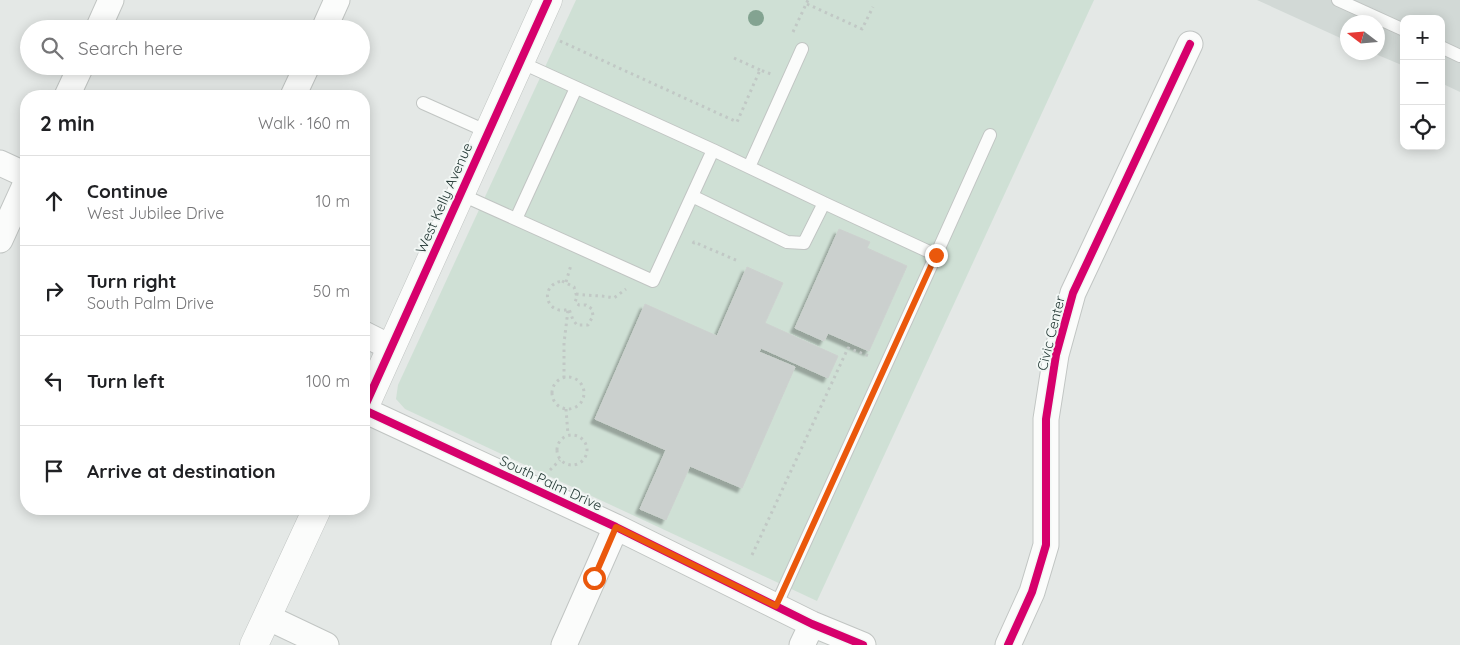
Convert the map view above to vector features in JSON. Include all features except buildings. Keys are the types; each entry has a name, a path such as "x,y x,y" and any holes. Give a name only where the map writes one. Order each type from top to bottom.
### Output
{"street":[{"path":"102,20 111,0"},
{"path":"328,20 338,0"},
{"name":"West Kelly Avenue","path":"370,395 548,0"},
{"name":"Civic Center","path":"1008,645 1032,592 1046,545 1046,420 1056,354 1073,293 1190,44"},
{"path":"70,90 77,75"},
{"path":"296,90 303,75"},
{"path":"0,163 20,171"},
{"path":"0,240 20,197"},
{"path":"370,337 390,347"},
{"name":"South Palm Drive","path":"370,412 616,527 776,606 807,634 863,645"},
{"path":"254,645 314,515"},
{"path":"564,645 616,527"},
{"path":"268,617 326,645"}],"lane":[{"path":"1338,0 1400,28"},
{"path":"749,167 802,49"},
{"path":"1445,49 1460,56"},
{"path":"520,62 936,255"},
{"path":"516,219 576,88"},
{"path":"423,102 488,132"},
{"path":"776,606 990,135"},
{"path":"460,194 653,281 713,150"},
{"path":"692,196 788,242 804,243 824,203"}],"path":[{"path":"790,39 807,2 862,30 872,7"},
{"path":"560,41 737,122 760,70"},
{"path":"734,58 773,75 777,66"},
{"path":"566,282 572,264"},
{"path":"566,282 574,287 576,294 575,302 592,309 592,320 584,326 578,325 573,320 569,309 555,309 551,306 547,297 552,284 566,282"},
{"path":"576,294 596,298 602,296 614,298 626,289"},
{"path":"564,378 564,343 568,310"},
{"path":"752,555 848,348 869,357 873,349"},
{"path":"564,378 578,380 584,394 576,408 566,409 555,403 552,393 555,384 564,378"},
{"path":"566,409 568,435"},
{"path":"568,435 577,436 585,442 587,452 583,461 569,465 560,460 557,446 559,441 568,435"},
{"path":"549,472 560,460"},
{"path":"583,461 586,465"}],"shaded area":[{"path":"1257,0 1460,0 1460,92 1445,85 1445,15 1400,15 1400,64 1385,58 1385,15 1340,15 1340,38"}],"green space":[{"path":"576,0 1094,0 817,601 405,409 396,399 398,385"}],"cycle path":[{"path":"370,395 548,0"},
{"path":"1008,645 1032,592 1046,545 1046,419 1056,355 1073,293 1190,44"},
{"path":"370,413 616,527 812,624 863,645"}],"route":[{"path":"594,578 616,527 776,606 936,255"}]}
